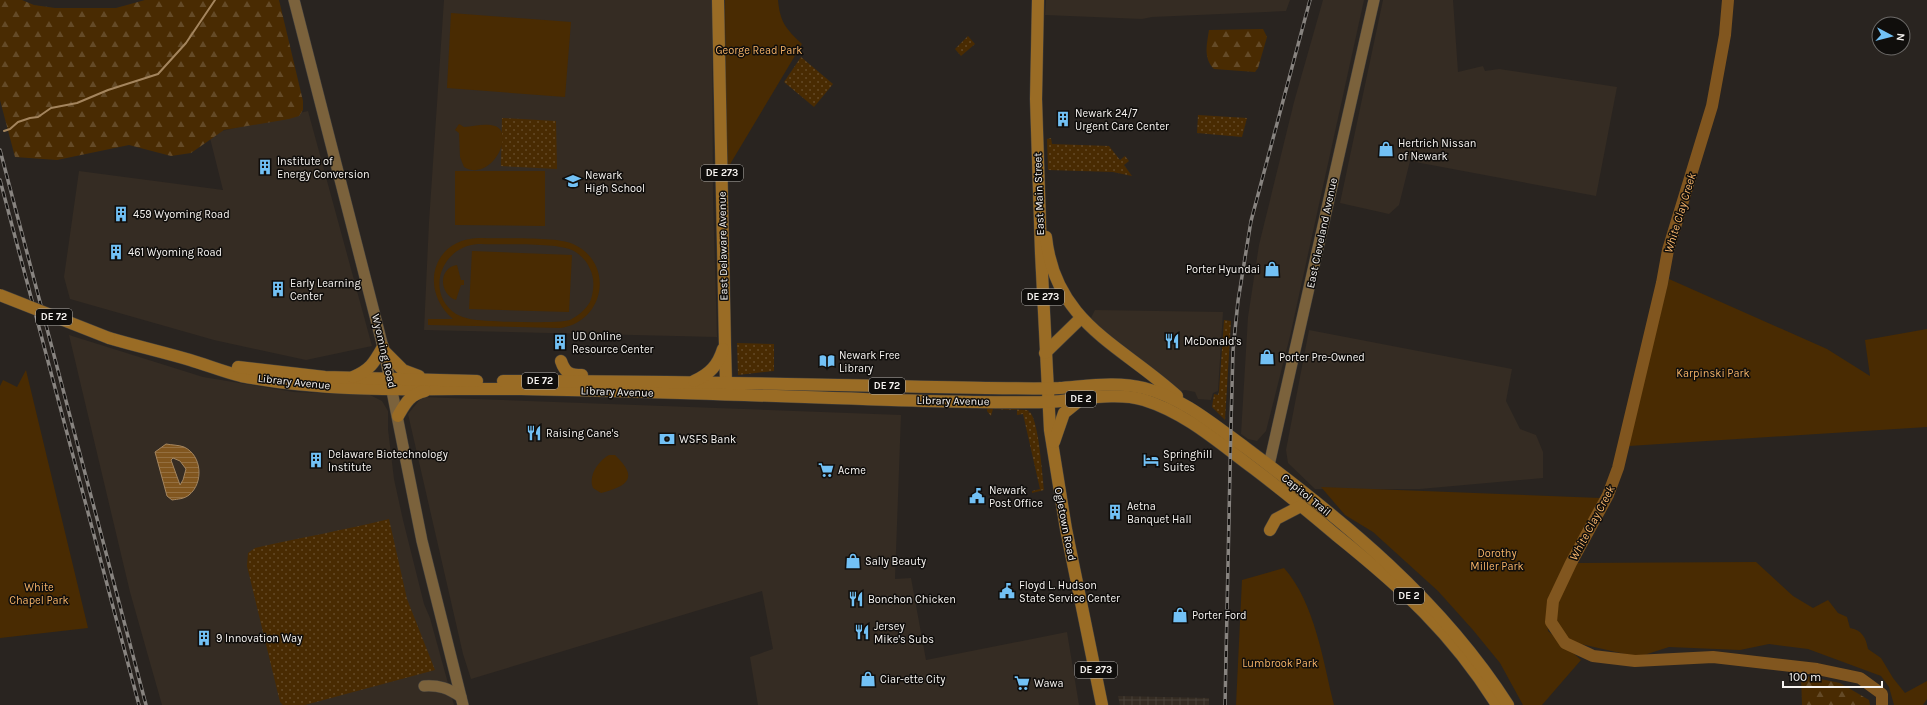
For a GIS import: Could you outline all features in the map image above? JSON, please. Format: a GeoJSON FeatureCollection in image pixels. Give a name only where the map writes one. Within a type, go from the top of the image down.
{"type":"FeatureCollection","features":[{"type":"Feature","properties":{"kind":"main road","name":"East Delaware Avenue"},"geometry":{"type":"LineString","coordinates":[[718,0],[726,383],[731,395]]}},
{"type":"Feature","properties":{"kind":"main road","name":"East Main Street"},"geometry":{"type":"LineString","coordinates":[[1038,0],[1036,99],[1047,388]]}},
{"type":"Feature","properties":{"kind":"main road"},"geometry":{"type":"LineString","coordinates":[[1040,205],[1044,218],[1049,251],[1057,279],[1068,300],[1081,318],[1102,337],[1172,391],[1190,407]]}},
{"type":"Feature","properties":{"kind":"main road","name":"Library Avenue"},"geometry":{"type":"LineString","coordinates":[[0,295],[55,318],[110,338],[237,375],[280,382],[430,385],[931,401],[1048,402]]}},
{"type":"Feature","properties":{"kind":"main road"},"geometry":{"type":"LineString","coordinates":[[1045,353],[1081,318]]}},
{"type":"Feature","properties":{"kind":"main road"},"geometry":{"type":"LineString","coordinates":[[689,382],[708,374],[712,370],[721,357],[725,345]]}},
{"type":"Feature","properties":{"kind":"main road"},"geometry":{"type":"LineString","coordinates":[[352,378],[366,372],[384,349],[403,370],[430,385]]}},
{"type":"Feature","properties":{"kind":"main road","name":"Library Avenue"},"geometry":{"type":"LineString","coordinates":[[189,360],[292,374],[352,378],[391,384]]}},
{"type":"Feature","properties":{"kind":"main road"},"geometry":{"type":"LineString","coordinates":[[535,381],[556,372],[562,361],[564,370],[570,374],[619,376],[638,382]]}},
{"type":"Feature","properties":{"kind":"main road","name":"Library Avenue"},"geometry":{"type":"LineString","coordinates":[[430,385],[535,381],[1047,388]]}},
{"type":"Feature","properties":{"kind":"main road"},"geometry":{"type":"LineString","coordinates":[[398,416],[412,396],[430,385]]}},
{"type":"Feature","properties":{"kind":"main road","name":"Capitol Trail"},"geometry":{"type":"LineString","coordinates":[[1047,388],[1132,385],[1156,392],[1190,407],[1269,466],[1374,551],[1414,587],[1461,639],[1508,705]]}},
{"type":"Feature","properties":{"kind":"main road","name":"Ogletown Road"},"geometry":{"type":"LineString","coordinates":[[1047,388],[1052,449],[1066,529],[1102,705]]}},
{"type":"Feature","properties":{"kind":"main road","name":"Capitol Trail"},"geometry":{"type":"LineString","coordinates":[[1048,402],[1113,397],[1134,398],[1167,409],[1186,419],[1267,479],[1388,577],[1426,613],[1463,656],[1497,705]]}},
{"type":"Feature","properties":{"kind":"main road"},"geometry":{"type":"LineString","coordinates":[[1052,449],[1059,424],[1064,414],[1082,399]]}},
{"type":"Feature","properties":{"kind":"main road"},"geometry":{"type":"LineString","coordinates":[[1267,479],[1269,466]]}},
{"type":"Feature","properties":{"kind":"main road"},"geometry":{"type":"LineString","coordinates":[[1270,530],[1276,519],[1301,506]]}},
{"type":"Feature","properties":{"kind":"street","name":"Wyoming Road"},"geometry":{"type":"LineString","coordinates":[[294,0],[384,349],[422,541],[462,701]]}},
{"type":"Feature","properties":{"kind":"street","name":"East Cleveland Avenue"},"geometry":{"type":"LineString","coordinates":[[1269,466],[1374,0]]}},
{"type":"Feature","properties":{"kind":"street"},"geometry":{"type":"LineString","coordinates":[[424,686],[439,685],[451,690],[462,701]]}},
{"type":"Feature","properties":{"kind":"shaded area","name":"Newark High School"},"geometry":{"type":"Polygon","coordinates":[[[444,0],[712,0],[713,197],[717,337],[424,330],[429,222],[444,0]]]}},
{"type":"Feature","properties":{"kind":"shaded area"},"geometry":{"type":"Polygon","coordinates":[[[1046,0],[1290,0],[1286,11],[1152,17],[1142,19],[1045,15],[1046,0]]]}},
{"type":"Feature","properties":{"kind":"shaded area"},"geometry":{"type":"Polygon","coordinates":[[[1323,0],[1364,0],[1290,336],[1266,431],[1257,441],[1248,439],[1241,434],[1248,317],[1259,245],[1294,102],[1323,0]]]}},
{"type":"Feature","properties":{"kind":"shaded area"},"geometry":{"type":"Polygon","coordinates":[[[1383,0],[1453,0],[1458,72],[1483,66],[1485,71],[1499,69],[1617,87],[1596,196],[1410,161],[1399,205],[1389,214],[1340,203],[1383,0]]]}},
{"type":"Feature","properties":{"kind":"shaded area"},"geometry":{"type":"Polygon","coordinates":[[[308,111],[372,346],[306,360],[214,340],[70,299],[64,277],[79,171],[223,190],[209,134],[308,111]]]}},
{"type":"Feature","properties":{"kind":"shaded area"},"geometry":{"type":"Polygon","coordinates":[[[1095,310],[1223,312],[1218,391],[1213,393],[1211,400],[1198,399],[1195,392],[1185,390],[1180,391],[1103,332],[1091,318],[1095,310]]]}},
{"type":"Feature","properties":{"kind":"shaded area"},"geometry":{"type":"Polygon","coordinates":[[[1309,330],[1512,369],[1506,401],[1520,429],[1536,435],[1543,452],[1543,478],[1420,489],[1315,489],[1288,463],[1286,450],[1309,330]]]}},
{"type":"Feature","properties":{"kind":"shaded area"},"geometry":{"type":"Polygon","coordinates":[[[69,335],[203,377],[294,392],[370,395],[382,401],[388,411],[388,429],[394,479],[403,520],[424,604],[430,618],[454,705],[162,705],[130,592],[69,335]]]}},
{"type":"Feature","properties":{"kind":"shaded area"},"geometry":{"type":"Polygon","coordinates":[[[422,397],[901,415],[895,579],[911,578],[926,660],[1067,632],[1079,705],[758,705],[750,657],[773,649],[762,591],[471,679],[463,654],[408,414],[422,397]]]}},
{"type":"Feature","properties":{"kind":"shaded area"},"geometry":{"type":"Polygon","coordinates":[[[166,444],[184,447],[194,456],[199,470],[199,477],[194,490],[189,495],[172,500],[167,496],[155,452],[166,444]],[[173,458],[171,460],[180,485],[186,469],[180,461],[173,458]]]}},
{"type":"Feature","properties":{"kind":"shaded area"},"geometry":{"type":"Polygon","coordinates":[[[1118,696],[1209,698],[1209,705],[1120,705],[1118,696]]]}},
{"type":"Feature","properties":{"kind":"green space"},"geometry":{"type":"Polygon","coordinates":[[[0,0],[22,0],[34,5],[55,8],[116,8],[145,0],[279,0],[303,101],[303,110],[299,116],[289,119],[224,130],[191,153],[171,156],[129,145],[57,160],[15,157],[0,100],[0,0]]]}},
{"type":"Feature","properties":{"kind":"green space","name":"George Read Park"},"geometry":{"type":"Polygon","coordinates":[[[725,0],[778,0],[782,20],[792,34],[802,44],[726,171],[725,0]]]}},
{"type":"Feature","properties":{"kind":"green space"},"geometry":{"type":"Polygon","coordinates":[[[451,13],[571,22],[565,97],[447,88],[451,13]]]}},
{"type":"Feature","properties":{"kind":"green space"},"geometry":{"type":"Polygon","coordinates":[[[1263,29],[1267,37],[1258,68],[1255,72],[1214,69],[1207,56],[1207,40],[1209,30],[1263,29]]]}},
{"type":"Feature","properties":{"kind":"green space"},"geometry":{"type":"Polygon","coordinates":[[[968,36],[975,44],[961,56],[955,49],[968,36]]]}},
{"type":"Feature","properties":{"kind":"green space"},"geometry":{"type":"Polygon","coordinates":[[[801,57],[833,84],[814,107],[784,82],[801,57]]]}},
{"type":"Feature","properties":{"kind":"green space"},"geometry":{"type":"Polygon","coordinates":[[[1198,115],[1247,118],[1242,137],[1197,133],[1198,115]]]}},
{"type":"Feature","properties":{"kind":"green space"},"geometry":{"type":"Polygon","coordinates":[[[502,118],[556,121],[557,169],[501,166],[502,118]]]}},
{"type":"Feature","properties":{"kind":"green space"},"geometry":{"type":"Polygon","coordinates":[[[459,124],[464,127],[491,125],[501,130],[503,138],[502,146],[498,155],[491,163],[483,168],[474,170],[464,167],[460,157],[459,133],[455,130],[459,124]]]}},
{"type":"Feature","properties":{"kind":"green space"},"geometry":{"type":"Polygon","coordinates":[[[1051,138],[1052,144],[1109,146],[1120,160],[1125,156],[1129,161],[1124,165],[1132,176],[1113,172],[1048,170],[1047,139],[1051,138]]]}},
{"type":"Feature","properties":{"kind":"green space"},"geometry":{"type":"Polygon","coordinates":[[[455,171],[545,171],[545,226],[455,225],[455,171]]]}},
{"type":"Feature","properties":{"kind":"green space"},"geometry":{"type":"Polygon","coordinates":[[[479,238],[528,238],[565,241],[573,244],[586,253],[595,264],[599,277],[599,290],[595,303],[587,315],[576,323],[561,328],[428,325],[428,319],[453,319],[442,307],[436,294],[434,281],[436,268],[441,256],[450,247],[463,241],[479,238]],[[478,244],[465,247],[455,253],[447,261],[442,272],[439,283],[441,294],[446,305],[456,314],[470,319],[490,321],[563,321],[570,320],[576,316],[584,310],[590,302],[593,285],[592,273],[585,261],[572,250],[564,247],[526,244],[478,244]]]}},
{"type":"Feature","properties":{"kind":"green space"},"geometry":{"type":"Polygon","coordinates":[[[472,251],[572,255],[569,312],[469,309],[472,251]]]}},
{"type":"Feature","properties":{"kind":"green space"},"geometry":{"type":"Polygon","coordinates":[[[457,265],[461,280],[464,280],[464,285],[461,285],[456,300],[450,297],[446,292],[443,281],[446,271],[457,265]]]}},
{"type":"Feature","properties":{"kind":"green space","name":"Karpinski Park"},"geometry":{"type":"Polygon","coordinates":[[[1669,279],[1827,349],[1870,376],[1865,340],[1927,329],[1927,427],[1629,446],[1649,348],[1659,319],[1669,279]]]}},
{"type":"Feature","properties":{"kind":"green space"},"geometry":{"type":"Polygon","coordinates":[[[1224,320],[1231,321],[1225,420],[1212,407],[1214,394],[1218,395],[1219,391],[1224,320]]]}},
{"type":"Feature","properties":{"kind":"green space"},"geometry":{"type":"Polygon","coordinates":[[[737,343],[774,344],[774,371],[738,375],[737,343]]]}},
{"type":"Feature","properties":{"kind":"green space","name":"White Chapel Park"},"geometry":{"type":"Polygon","coordinates":[[[26,370],[88,628],[0,638],[0,386],[3,380],[17,387],[26,370]]]}},
{"type":"Feature","properties":{"kind":"green space"},"geometry":{"type":"Polygon","coordinates":[[[987,408],[1027,410],[1029,411],[1028,413],[1030,412],[1036,426],[1038,437],[1044,490],[1032,493],[1032,491],[1040,489],[1023,414],[1017,415],[1017,410],[993,409],[991,416],[987,411],[987,408]]]}},
{"type":"Feature","properties":{"kind":"green space"},"geometry":{"type":"Polygon","coordinates":[[[609,455],[615,455],[622,463],[627,470],[627,480],[624,484],[618,487],[601,493],[593,488],[593,474],[601,461],[609,455]]]}},
{"type":"Feature","properties":{"kind":"green space","name":"Dorothy Miller Park"},"geometry":{"type":"Polygon","coordinates":[[[1321,487],[1600,498],[1547,608],[1548,631],[1581,660],[1542,705],[1523,705],[1500,663],[1438,591],[1373,532],[1345,515],[1321,487]]]}},
{"type":"Feature","properties":{"kind":"green space"},"geometry":{"type":"Polygon","coordinates":[[[389,519],[407,599],[435,670],[305,705],[283,705],[280,702],[247,566],[248,553],[255,548],[389,519]]]}},
{"type":"Feature","properties":{"kind":"green space"},"geometry":{"type":"Polygon","coordinates":[[[1756,562],[1793,596],[1813,608],[1828,600],[1838,613],[1847,617],[1850,628],[1863,635],[1868,649],[1881,658],[1893,678],[1905,693],[1927,681],[1927,699],[1923,705],[1894,705],[1889,687],[1881,676],[1808,649],[1769,644],[1740,650],[1669,647],[1638,657],[1572,642],[1557,629],[1553,609],[1577,563],[1756,562]]]}},
{"type":"Feature","properties":{"kind":"green space","name":"Lumbrook Park"},"geometry":{"type":"Polygon","coordinates":[[[1284,568],[1295,582],[1311,615],[1322,652],[1334,705],[1236,705],[1242,580],[1284,568]]]}},
{"type":"Feature","properties":{"kind":"green space"},"geometry":{"type":"Polygon","coordinates":[[[1801,675],[1840,683],[1869,700],[1870,705],[1802,705],[1801,675]]]}},
{"type":"Feature","properties":{"kind":"waterway"},"geometry":{"type":"LineString","coordinates":[[4,131],[10,129],[18,122],[38,117],[51,108],[77,103],[108,90],[158,74],[186,43],[215,0]]}},
{"type":"Feature","properties":{"kind":"waterway","name":"White Clay Creek"},"geometry":{"type":"LineString","coordinates":[[1728,0],[1725,35],[1712,106],[1668,250],[1662,283],[1618,468],[1608,495],[1571,563],[1553,601],[1551,622],[1565,643],[1593,656],[1635,661],[1713,657],[1817,669],[1860,678],[1882,694],[1882,705]]}},
{"type":"Feature","properties":{"kind":"railway"},"geometry":{"type":"LineString","coordinates":[[1225,705],[1233,350],[1238,301],[1251,221],[1310,0]]}},
{"type":"Feature","properties":{"kind":"railway"},"geometry":{"type":"LineString","coordinates":[[0,150],[146,705]]}},
{"type":"Feature","properties":{"kind":"railway"},"geometry":{"type":"LineString","coordinates":[[0,180],[139,705]]}},
{"type":"Feature","properties":{"kind":"place","name":"Newark 24/7 Urgent Care Center"},"geometry":{"type":"Point","coordinates":[1063,119]}},
{"type":"Feature","properties":{"kind":"place","name":"Hertrich Nissan of Newark"},"geometry":{"type":"Point","coordinates":[1386,149]}},
{"type":"Feature","properties":{"kind":"place","name":"Institute of Energy Conversion"},"geometry":{"type":"Point","coordinates":[265,167]}},
{"type":"Feature","properties":{"kind":"place","name":"Newark High School"},"geometry":{"type":"Point","coordinates":[573,181]}},
{"type":"Feature","properties":{"kind":"place","name":"459 Wyoming Road"},"geometry":{"type":"Point","coordinates":[121,214]}},
{"type":"Feature","properties":{"kind":"place","name":"461 Wyoming Road"},"geometry":{"type":"Point","coordinates":[116,252]}},
{"type":"Feature","properties":{"kind":"place","name":"Porter Hyundai"},"geometry":{"type":"Point","coordinates":[1272,269]}},
{"type":"Feature","properties":{"kind":"place","name":"Early Learning Center"},"geometry":{"type":"Point","coordinates":[278,289]}},
{"type":"Feature","properties":{"kind":"place","name":"McDonald's"},"geometry":{"type":"Point","coordinates":[1172,341]}},
{"type":"Feature","properties":{"kind":"place","name":"UD Online Resource Center"},"geometry":{"type":"Point","coordinates":[560,342]}},
{"type":"Feature","properties":{"kind":"place","name":"Porter Pre-Owned"},"geometry":{"type":"Point","coordinates":[1267,357]}},
{"type":"Feature","properties":{"kind":"place","name":"Newark Free Library"},"geometry":{"type":"Point","coordinates":[827,361]}},
{"type":"Feature","properties":{"kind":"place","name":"Raising Cane's"},"geometry":{"type":"Point","coordinates":[534,433]}},
{"type":"Feature","properties":{"kind":"place","name":"WSFS Bank"},"geometry":{"type":"Point","coordinates":[667,439]}},
{"type":"Feature","properties":{"kind":"place","name":"Delaware Biotechnology Institute"},"geometry":{"type":"Point","coordinates":[316,460]}},
{"type":"Feature","properties":{"kind":"place","name":"Springhill Suites"},"geometry":{"type":"Point","coordinates":[1151,460]}},
{"type":"Feature","properties":{"kind":"place","name":"Acme"},"geometry":{"type":"Point","coordinates":[826,470]}},
{"type":"Feature","properties":{"kind":"place","name":"Newark Post Office"},"geometry":{"type":"Point","coordinates":[977,496]}},
{"type":"Feature","properties":{"kind":"place","name":"Aetna Banquet Hall"},"geometry":{"type":"Point","coordinates":[1115,512]}},
{"type":"Feature","properties":{"kind":"place","name":"Sally Beauty"},"geometry":{"type":"Point","coordinates":[853,561]}},
{"type":"Feature","properties":{"kind":"place","name":"Floyd L. Hudson State Service Center"},"geometry":{"type":"Point","coordinates":[1007,591]}},
{"type":"Feature","properties":{"kind":"place","name":"Bonchon Chicken"},"geometry":{"type":"Point","coordinates":[856,599]}},
{"type":"Feature","properties":{"kind":"place","name":"Porter Ford"},"geometry":{"type":"Point","coordinates":[1180,615]}},
{"type":"Feature","properties":{"kind":"place","name":"Jersey Mike's Subs"},"geometry":{"type":"Point","coordinates":[862,632]}},
{"type":"Feature","properties":{"kind":"place","name":"9 Innovation Way"},"geometry":{"type":"Point","coordinates":[204,638]}},
{"type":"Feature","properties":{"kind":"place","name":"Ciar-ette City"},"geometry":{"type":"Point","coordinates":[868,679]}},
{"type":"Feature","properties":{"kind":"place","name":"Wawa"},"geometry":{"type":"Point","coordinates":[1022,683]}}]}
